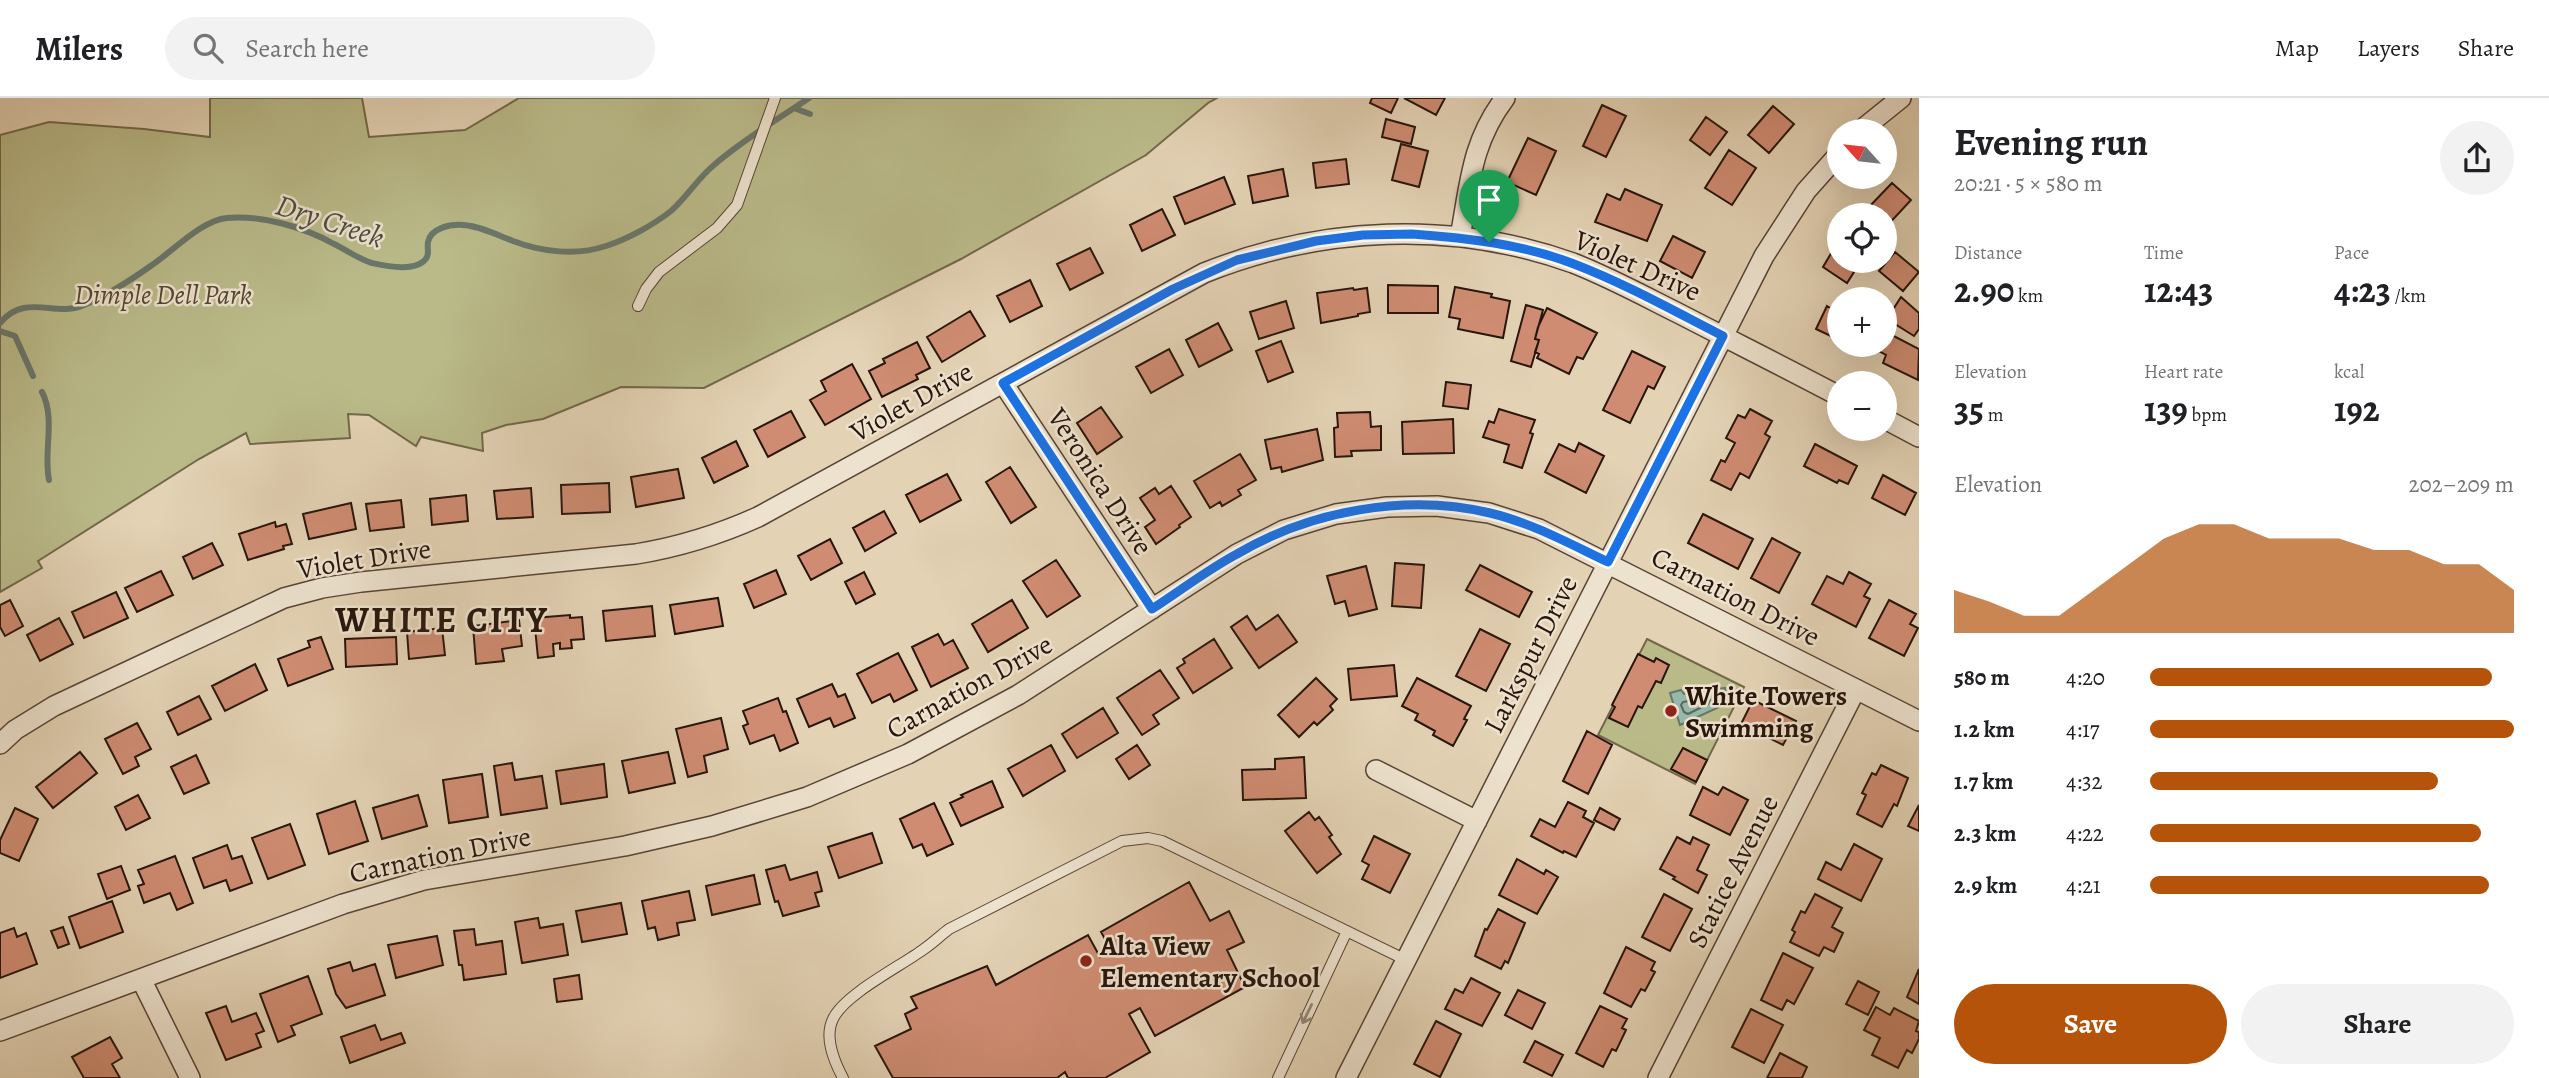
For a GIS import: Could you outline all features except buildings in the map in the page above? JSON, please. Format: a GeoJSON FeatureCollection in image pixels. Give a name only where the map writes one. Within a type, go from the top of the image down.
{"type":"FeatureCollection","features":[{"type":"Feature","properties":{"kind":"street"},"geometry":{"type":"LineString","coordinates":[[1460,237],[1480,138],[1504,98]]}},
{"type":"Feature","properties":{"kind":"street"},"geometry":{"type":"LineString","coordinates":[[1875,119],[1901,98]]}},
{"type":"Feature","properties":{"kind":"street","name":"Larkspur Drive"},"geometry":{"type":"LineString","coordinates":[[1346,1078],[1723,336],[1778,234],[1806,191],[1827,167]]}},
{"type":"Feature","properties":{"kind":"street","name":"Violet Drive"},"geometry":{"type":"LineString","coordinates":[[0,744],[15,730],[54,706],[284,598],[360,582],[636,554],[677,547],[718,534],[758,517],[1173,289],[1237,260],[1294,245],[1363,235],[1412,234],[1460,237],[1525,249],[1574,264],[1629,288],[1827,390]]}},
{"type":"Feature","properties":{"kind":"street","name":"Veronica Drive"},"geometry":{"type":"LineString","coordinates":[[1003,383],[1152,609]]}},
{"type":"Feature","properties":{"kind":"street"},"geometry":{"type":"LineString","coordinates":[[1897,425],[1919,437]]}},
{"type":"Feature","properties":{"kind":"street","name":"Carnation Drive"},"geometry":{"type":"LineString","coordinates":[[0,1031],[343,904],[424,880],[625,846],[712,826],[807,797],[908,754],[1018,695],[1237,554],[1284,530],[1336,514],[1387,507],[1437,506],[1489,513],[1539,529],[1919,721]]}},
{"type":"Feature","properties":{"kind":"street","name":"Statice Avenue"},"geometry":{"type":"LineString","coordinates":[[1658,1078],[1856,689]]}},
{"type":"Feature","properties":{"kind":"street"},"geometry":{"type":"LineString","coordinates":[[1376,770],[1477,821]]}},
{"type":"Feature","properties":{"kind":"street"},"geometry":{"type":"LineString","coordinates":[[141,979],[190,1078]]}},
{"type":"Feature","properties":{"kind":"lane"},"geometry":{"type":"LineString","coordinates":[[638,306],[659,272],[717,228],[737,205],[775,98]]}},
{"type":"Feature","properties":{"kind":"lane"},"geometry":{"type":"LineString","coordinates":[[843,1078],[833,1060],[830,1036],[834,1017],[850,999],[949,929],[1122,841],[1148,838],[1162,841],[1406,960]]}},
{"type":"Feature","properties":{"kind":"lane"},"geometry":{"type":"LineString","coordinates":[[1278,1078],[1347,931]]}},
{"type":"Feature","properties":{"kind":"green space","name":"Dimple Dell Park"},"geometry":{"type":"Polygon","coordinates":[[[210,98],[362,98],[369,137],[465,130],[519,98],[1217,98],[1146,155],[961,259],[704,388],[621,387],[543,419],[506,425],[482,433],[483,451],[421,437],[416,446],[369,415],[348,414],[350,438],[250,444],[246,433],[199,459],[38,561],[42,568],[0,592],[0,135],[49,122],[210,137],[210,98]]]}},
{"type":"Feature","properties":{"kind":"green space","name":"White Towers Swimming"},"geometry":{"type":"Polygon","coordinates":[[[1647,639],[1744,687],[1695,784],[1598,735],[1647,639]]]}},
{"type":"Feature","properties":{"kind":"water"},"geometry":{"type":"Polygon","coordinates":[[[1725,688],[1728,703],[1680,725],[1670,693],[1681,690],[1684,694],[1725,688]]]}},
{"type":"Feature","properties":{"kind":"waterway","name":"Dry Creek"},"geometry":{"type":"LineString","coordinates":[[0,323],[20,309],[73,308],[93,301],[136,276],[198,230],[227,218],[268,220],[296,228],[367,261],[393,267],[409,267],[423,262],[428,255],[428,242],[433,233],[452,225],[476,227],[524,245],[547,250],[571,252],[606,246],[631,236],[664,216],[725,156],[809,98]]}},
{"type":"Feature","properties":{"kind":"waterway"},"geometry":{"type":"LineString","coordinates":[[794,108],[810,114]]}},
{"type":"Feature","properties":{"kind":"waterway"},"geometry":{"type":"LineString","coordinates":[[0,331],[15,336],[33,376]]}},
{"type":"Feature","properties":{"kind":"waterway"},"geometry":{"type":"LineString","coordinates":[[42,392],[49,424],[49,480]]}},
{"type":"Feature","properties":{"kind":"place","name":"White Towers Swimming"},"geometry":{"type":"Point","coordinates":[1671,711]}},
{"type":"Feature","properties":{"kind":"place","name":"Alta View Elementary School"},"geometry":{"type":"Point","coordinates":[1086,961]}},
{"type":"Feature","properties":{"kind":"district","name":"WHITE CITY"},"geometry":{"type":"Point","coordinates":[442,620]}},
{"type":"Feature","properties":{"kind":"route"},"geometry":{"type":"LineString","coordinates":[[1412,234],[1489,242],[1525,249],[1574,264],[1629,288],[1723,336],[1608,562],[1539,529],[1489,513],[1437,506],[1387,507],[1336,514],[1284,530],[1237,554],[1152,609],[1003,383],[1204,273],[1273,249],[1363,235],[1412,234]]}}]}
